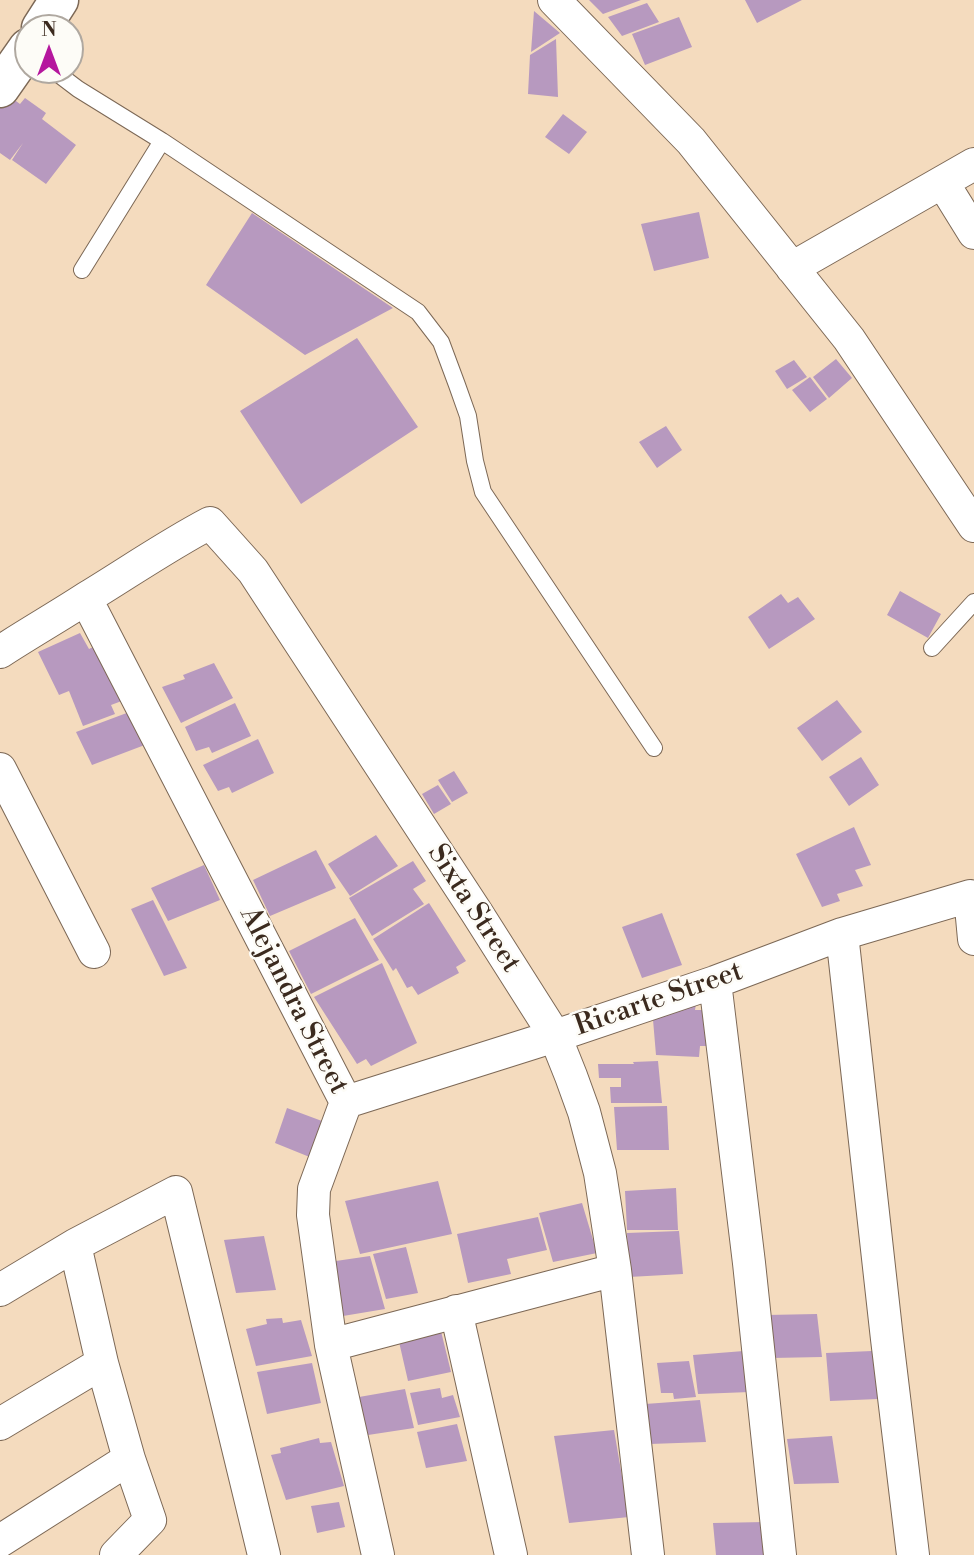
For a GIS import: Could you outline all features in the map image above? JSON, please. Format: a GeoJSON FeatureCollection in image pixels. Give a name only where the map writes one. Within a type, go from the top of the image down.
{"type":"FeatureCollection","features":[{"type":"Feature","properties":{"kind":"street"},"geometry":{"type":"LineString","coordinates":[[554,0],[691,141],[849,340],[974,526]]}},
{"type":"Feature","properties":{"kind":"street"},"geometry":{"type":"LineString","coordinates":[[0,88],[14,73]]}},
{"type":"Feature","properties":{"kind":"street"},"geometry":{"type":"LineString","coordinates":[[792,268],[974,164]]}},
{"type":"Feature","properties":{"kind":"street"},"geometry":{"type":"LineString","coordinates":[[943,183],[974,233]]}},
{"type":"Feature","properties":{"kind":"street","name":"Sixta Street"},"geometry":{"type":"LineString","coordinates":[[0,652],[174,542],[210,523],[253,571],[555,1036],[584,1112],[597,1160],[615,1270],[648,1555]]}},
{"type":"Feature","properties":{"kind":"street","name":"Alejandra Street"},"geometry":{"type":"LineString","coordinates":[[86,599],[346,1102],[314,1189],[313,1214],[331,1345],[378,1555]]}},
{"type":"Feature","properties":{"kind":"street"},"geometry":{"type":"LineString","coordinates":[[0,769],[94,952]]}},
{"type":"Feature","properties":{"kind":"street","name":"Ricarte Street"},"geometry":{"type":"LineString","coordinates":[[346,1102],[715,982],[842,934],[970,896],[974,939]]}},
{"type":"Feature","properties":{"kind":"street"},"geometry":{"type":"LineString","coordinates":[[842,934],[913,1555]]}},
{"type":"Feature","properties":{"kind":"street"},"geometry":{"type":"LineString","coordinates":[[715,982],[749,1263],[780,1555]]}},
{"type":"Feature","properties":{"kind":"street"},"geometry":{"type":"LineString","coordinates":[[0,1290],[75,1245],[176,1192],[264,1555]]}},
{"type":"Feature","properties":{"kind":"street"},"geometry":{"type":"LineString","coordinates":[[75,1245],[102,1363],[129,1459],[150,1520],[116,1555]]}},
{"type":"Feature","properties":{"kind":"street"},"geometry":{"type":"LineString","coordinates":[[331,1345],[615,1270]]}},
{"type":"Feature","properties":{"kind":"street"},"geometry":{"type":"LineString","coordinates":[[456,1311],[511,1555]]}},
{"type":"Feature","properties":{"kind":"street"},"geometry":{"type":"LineString","coordinates":[[0,1424],[102,1363]]}},
{"type":"Feature","properties":{"kind":"street"},"geometry":{"type":"LineString","coordinates":[[0,1541],[129,1459]]}},
{"type":"Feature","properties":{"kind":"lane"},"geometry":{"type":"LineString","coordinates":[[72,84],[418,312],[441,342],[457,384],[468,416],[483,492],[654,748]]}},
{"type":"Feature","properties":{"kind":"lane"},"geometry":{"type":"LineString","coordinates":[[82,270],[162,141]]}},
{"type":"Feature","properties":{"kind":"lane"},"geometry":{"type":"LineString","coordinates":[[932,648],[974,602]]}},
{"type":"Feature","properties":{"kind":"building"},"geometry":{"type":"Polygon","coordinates":[[[589,0],[641,0],[603,14],[589,0]]]}},
{"type":"Feature","properties":{"kind":"building"},"geometry":{"type":"Polygon","coordinates":[[[745,0],[802,0],[757,23],[745,0]]]}},
{"type":"Feature","properties":{"kind":"building"},"geometry":{"type":"Polygon","coordinates":[[[647,3],[659,22],[622,36],[608,17],[647,3]]]}},
{"type":"Feature","properties":{"kind":"building"},"geometry":{"type":"Polygon","coordinates":[[[534,11],[560,33],[531,52],[534,11]]]}},
{"type":"Feature","properties":{"kind":"building"},"geometry":{"type":"Polygon","coordinates":[[[679,17],[692,47],[645,65],[632,34],[679,17]]]}},
{"type":"Feature","properties":{"kind":"building"},"geometry":{"type":"Polygon","coordinates":[[[556,39],[558,97],[528,94],[530,55],[556,39]]]}},
{"type":"Feature","properties":{"kind":"building"},"geometry":{"type":"Polygon","coordinates":[[[5,93],[20,104],[25,98],[46,113],[42,119],[76,145],[46,184],[12,160],[23,143],[10,160],[0,153],[0,101],[5,93]]]}},
{"type":"Feature","properties":{"kind":"building"},"geometry":{"type":"Polygon","coordinates":[[[563,114],[587,132],[569,154],[545,137],[563,114]]]}},
{"type":"Feature","properties":{"kind":"building"},"geometry":{"type":"Polygon","coordinates":[[[699,212],[709,258],[654,271],[641,224],[699,212]]]}},
{"type":"Feature","properties":{"kind":"building"},"geometry":{"type":"Polygon","coordinates":[[[252,213],[393,308],[305,355],[206,285],[252,213]]]}},
{"type":"Feature","properties":{"kind":"building"},"geometry":{"type":"Polygon","coordinates":[[[357,338],[418,427],[301,504],[240,411],[357,338]]]}},
{"type":"Feature","properties":{"kind":"building"},"geometry":{"type":"Polygon","coordinates":[[[836,359],[852,378],[829,398],[813,377],[836,359]]]}},
{"type":"Feature","properties":{"kind":"building"},"geometry":{"type":"Polygon","coordinates":[[[794,360],[807,377],[787,389],[775,371],[794,360]]]}},
{"type":"Feature","properties":{"kind":"building"},"geometry":{"type":"Polygon","coordinates":[[[810,377],[827,399],[810,412],[792,390],[810,377]]]}},
{"type":"Feature","properties":{"kind":"building"},"geometry":{"type":"Polygon","coordinates":[[[666,426],[682,450],[657,468],[639,442],[666,426]]]}},
{"type":"Feature","properties":{"kind":"building"},"geometry":{"type":"Polygon","coordinates":[[[900,591],[941,614],[928,638],[887,615],[900,591]]]}},
{"type":"Feature","properties":{"kind":"building"},"geometry":{"type":"Polygon","coordinates":[[[781,594],[788,603],[798,597],[815,619],[769,649],[748,617],[781,594]]]}},
{"type":"Feature","properties":{"kind":"building"},"geometry":{"type":"Polygon","coordinates":[[[80,633],[89,649],[99,644],[127,699],[111,705],[115,714],[83,726],[69,691],[59,695],[38,652],[80,633]]]}},
{"type":"Feature","properties":{"kind":"building"},"geometry":{"type":"Polygon","coordinates":[[[214,663],[233,698],[181,723],[162,687],[185,679],[183,675],[214,663]]]}},
{"type":"Feature","properties":{"kind":"building"},"geometry":{"type":"Polygon","coordinates":[[[837,700],[862,732],[822,761],[797,728],[837,700]]]}},
{"type":"Feature","properties":{"kind":"building"},"geometry":{"type":"Polygon","coordinates":[[[235,703],[251,736],[212,753],[209,747],[196,751],[185,727],[235,703]]]}},
{"type":"Feature","properties":{"kind":"building"},"geometry":{"type":"Polygon","coordinates":[[[132,711],[150,743],[92,765],[76,732],[132,711]]]}},
{"type":"Feature","properties":{"kind":"building"},"geometry":{"type":"Polygon","coordinates":[[[258,739],[274,773],[232,793],[229,787],[218,791],[203,765],[258,739]]]}},
{"type":"Feature","properties":{"kind":"building"},"geometry":{"type":"Polygon","coordinates":[[[861,757],[879,785],[849,806],[829,777],[861,757]]]}},
{"type":"Feature","properties":{"kind":"building"},"geometry":{"type":"Polygon","coordinates":[[[454,771],[468,793],[452,802],[438,780],[454,771]]]}},
{"type":"Feature","properties":{"kind":"building"},"geometry":{"type":"Polygon","coordinates":[[[438,785],[451,804],[434,814],[422,794],[438,785]]]}},
{"type":"Feature","properties":{"kind":"building"},"geometry":{"type":"Polygon","coordinates":[[[854,827],[871,865],[855,870],[863,886],[837,894],[840,901],[822,907],[796,854],[854,827]]]}},
{"type":"Feature","properties":{"kind":"building"},"geometry":{"type":"Polygon","coordinates":[[[376,835],[398,866],[350,896],[328,864],[376,835]]]}},
{"type":"Feature","properties":{"kind":"building"},"geometry":{"type":"Polygon","coordinates":[[[316,850],[336,888],[270,916],[253,880],[316,850]]]}},
{"type":"Feature","properties":{"kind":"building"},"geometry":{"type":"Polygon","coordinates":[[[413,861],[426,881],[413,889],[424,904],[372,936],[349,898],[413,861]]]}},
{"type":"Feature","properties":{"kind":"building"},"geometry":{"type":"Polygon","coordinates":[[[204,865],[220,900],[168,921],[151,888],[204,865]]]}},
{"type":"Feature","properties":{"kind":"building"},"geometry":{"type":"Polygon","coordinates":[[[153,900],[187,968],[164,976],[131,909],[153,900]]]}},
{"type":"Feature","properties":{"kind":"building"},"geometry":{"type":"Polygon","coordinates":[[[429,903],[466,961],[456,967],[459,973],[418,995],[412,986],[407,988],[396,968],[393,971],[373,939],[429,903]]]}},
{"type":"Feature","properties":{"kind":"building"},"geometry":{"type":"Polygon","coordinates":[[[662,913],[682,965],[642,978],[622,927],[662,913]]]}},
{"type":"Feature","properties":{"kind":"building"},"geometry":{"type":"Polygon","coordinates":[[[355,918],[379,960],[311,994],[289,951],[355,918]]]}},
{"type":"Feature","properties":{"kind":"building"},"geometry":{"type":"Polygon","coordinates":[[[382,963],[417,1043],[371,1066],[366,1059],[357,1064],[314,997],[382,963]]]}},
{"type":"Feature","properties":{"kind":"building"},"geometry":{"type":"Polygon","coordinates":[[[696,1004],[695,1010],[704,1010],[706,1046],[700,1046],[699,1057],[656,1055],[652,1008],[696,1004]]]}},
{"type":"Feature","properties":{"kind":"building"},"geometry":{"type":"Polygon","coordinates":[[[658,1061],[662,1103],[611,1103],[610,1087],[621,1087],[621,1078],[599,1078],[598,1064],[658,1061]]]}},
{"type":"Feature","properties":{"kind":"building"},"geometry":{"type":"Polygon","coordinates":[[[667,1106],[669,1150],[617,1150],[614,1107],[667,1106]]]}},
{"type":"Feature","properties":{"kind":"building"},"geometry":{"type":"Polygon","coordinates":[[[287,1108],[330,1124],[317,1160],[275,1143],[287,1108]]]}},
{"type":"Feature","properties":{"kind":"building"},"geometry":{"type":"Polygon","coordinates":[[[438,1181],[452,1234],[360,1254],[345,1201],[438,1181]]]}},
{"type":"Feature","properties":{"kind":"building"},"geometry":{"type":"Polygon","coordinates":[[[676,1188],[678,1230],[627,1230],[625,1191],[676,1188]]]}},
{"type":"Feature","properties":{"kind":"building"},"geometry":{"type":"Polygon","coordinates":[[[582,1203],[597,1253],[553,1262],[539,1213],[582,1203]]]}},
{"type":"Feature","properties":{"kind":"building"},"geometry":{"type":"Polygon","coordinates":[[[538,1217],[547,1250],[507,1259],[511,1274],[468,1283],[457,1234],[538,1217]]]}},
{"type":"Feature","properties":{"kind":"building"},"geometry":{"type":"Polygon","coordinates":[[[679,1231],[683,1274],[629,1277],[627,1233],[679,1231]]]}},
{"type":"Feature","properties":{"kind":"building"},"geometry":{"type":"Polygon","coordinates":[[[264,1236],[276,1290],[236,1293],[224,1240],[264,1236]]]}},
{"type":"Feature","properties":{"kind":"building"},"geometry":{"type":"Polygon","coordinates":[[[406,1247],[418,1293],[386,1299],[373,1254],[406,1247]]]}},
{"type":"Feature","properties":{"kind":"building"},"geometry":{"type":"Polygon","coordinates":[[[370,1256],[385,1309],[343,1316],[329,1262],[370,1256]]]}},
{"type":"Feature","properties":{"kind":"building"},"geometry":{"type":"Polygon","coordinates":[[[817,1314],[822,1357],[772,1358],[767,1315],[817,1314]]]}},
{"type":"Feature","properties":{"kind":"building"},"geometry":{"type":"Polygon","coordinates":[[[282,1318],[283,1323],[301,1320],[312,1356],[256,1366],[246,1329],[267,1324],[266,1319],[282,1318]]]}},
{"type":"Feature","properties":{"kind":"building"},"geometry":{"type":"Polygon","coordinates":[[[439,1323],[451,1372],[408,1381],[397,1333],[439,1323]]]}},
{"type":"Feature","properties":{"kind":"building"},"geometry":{"type":"Polygon","coordinates":[[[744,1351],[750,1392],[698,1394],[693,1355],[744,1351]]]}},
{"type":"Feature","properties":{"kind":"building"},"geometry":{"type":"Polygon","coordinates":[[[872,1351],[878,1399],[830,1401],[826,1353],[872,1351]]]}},
{"type":"Feature","properties":{"kind":"building"},"geometry":{"type":"Polygon","coordinates":[[[689,1361],[696,1397],[674,1399],[673,1393],[661,1393],[657,1363],[689,1361]]]}},
{"type":"Feature","properties":{"kind":"building"},"geometry":{"type":"Polygon","coordinates":[[[312,1363],[321,1403],[267,1414],[257,1372],[312,1363]]]}},
{"type":"Feature","properties":{"kind":"building"},"geometry":{"type":"Polygon","coordinates":[[[440,1388],[442,1398],[453,1395],[460,1417],[418,1425],[410,1393],[440,1388]]]}},
{"type":"Feature","properties":{"kind":"building"},"geometry":{"type":"Polygon","coordinates":[[[405,1389],[414,1428],[368,1435],[359,1397],[405,1389]]]}},
{"type":"Feature","properties":{"kind":"building"},"geometry":{"type":"Polygon","coordinates":[[[700,1400],[706,1442],[650,1444],[645,1404],[700,1400]]]}},
{"type":"Feature","properties":{"kind":"building"},"geometry":{"type":"Polygon","coordinates":[[[457,1424],[467,1461],[426,1468],[417,1432],[457,1424]]]}},
{"type":"Feature","properties":{"kind":"building"},"geometry":{"type":"Polygon","coordinates":[[[614,1430],[629,1517],[569,1523],[554,1436],[614,1430]]]}},
{"type":"Feature","properties":{"kind":"building"},"geometry":{"type":"Polygon","coordinates":[[[832,1436],[839,1483],[794,1484],[787,1439],[832,1436]]]}},
{"type":"Feature","properties":{"kind":"building"},"geometry":{"type":"Polygon","coordinates":[[[319,1438],[320,1443],[331,1442],[344,1486],[286,1500],[271,1455],[281,1453],[280,1448],[319,1438]]]}},
{"type":"Feature","properties":{"kind":"building"},"geometry":{"type":"Polygon","coordinates":[[[339,1502],[345,1527],[317,1533],[311,1506],[339,1502]]]}},
{"type":"Feature","properties":{"kind":"building"},"geometry":{"type":"Polygon","coordinates":[[[765,1522],[769,1555],[716,1555],[713,1523],[765,1522]]]}}]}
